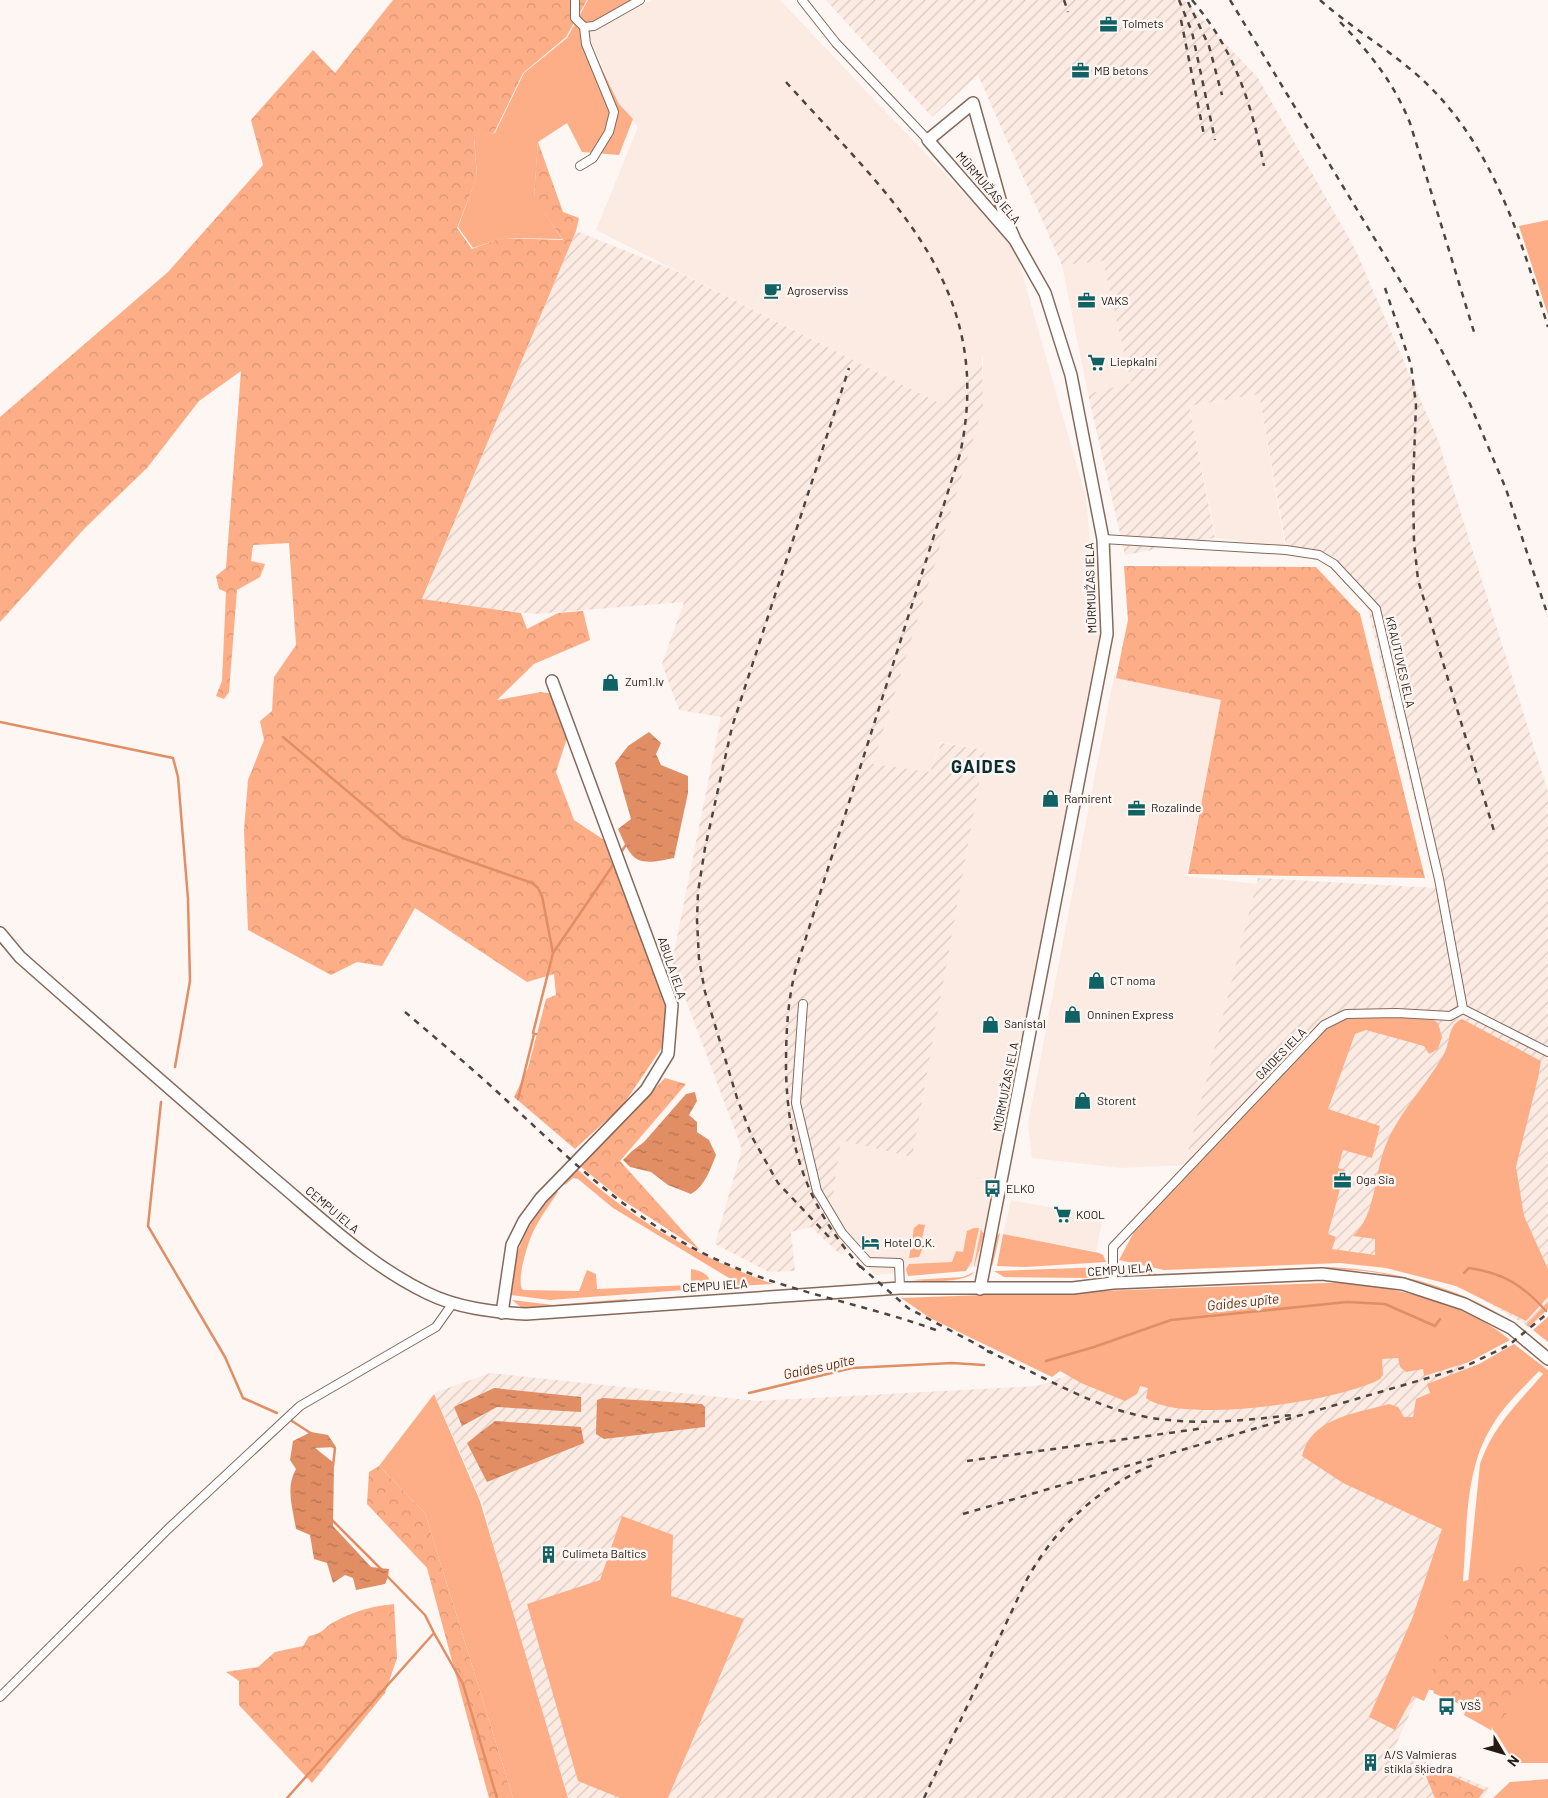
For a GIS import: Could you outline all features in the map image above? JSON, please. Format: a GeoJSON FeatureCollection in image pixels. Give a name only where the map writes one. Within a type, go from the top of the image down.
{"type":"FeatureCollection","features":[{"type":"Feature","properties":{"kind":"street"},"geometry":{"type":"LineString","coordinates":[[574,0],[575,18],[584,27],[586,44],[614,112],[609,132],[593,158],[580,166]]}},
{"type":"Feature","properties":{"kind":"street"},"geometry":{"type":"LineString","coordinates":[[584,27],[594,26],[640,0]]}},
{"type":"Feature","properties":{"kind":"street","name":"MŪRMUIŽAS IELA"},"geometry":{"type":"LineString","coordinates":[[802,0],[836,43],[928,140],[1015,240],[1045,293],[1071,375],[1104,539],[1107,634],[980,1289]]}},
{"type":"Feature","properties":{"kind":"street"},"geometry":{"type":"LineString","coordinates":[[928,140],[973,102],[1004,214],[1015,240]]}},
{"type":"Feature","properties":{"kind":"street","name":"KRAUTUVES IELA"},"geometry":{"type":"LineString","coordinates":[[1104,539],[1286,550],[1319,555],[1334,564],[1376,609],[1439,879],[1464,1008]]}},
{"type":"Feature","properties":{"kind":"street","name":"ABULA IELA"},"geometry":{"type":"LineString","coordinates":[[502,1313],[512,1245],[524,1221],[548,1191],[646,1090],[668,1054],[672,1005],[552,682]]}},
{"type":"Feature","properties":{"kind":"street","name":"CEMPU IELA"},"geometry":{"type":"LineString","coordinates":[[0,933],[20,956],[175,1095],[370,1260],[407,1283],[453,1303],[502,1313],[553,1313],[900,1288],[1073,1288],[1113,1283],[1322,1274],[1403,1284],[1464,1304],[1491,1316],[1511,1328],[1548,1359]]}},
{"type":"Feature","properties":{"kind":"street"},"geometry":{"type":"LineString","coordinates":[[803,1004],[796,1103],[817,1191],[842,1233],[868,1262],[899,1263],[900,1288]]}},
{"type":"Feature","properties":{"kind":"street"},"geometry":{"type":"LineString","coordinates":[[1464,1008],[1548,1052]]}},
{"type":"Feature","properties":{"kind":"street","name":"GAIDES IELA"},"geometry":{"type":"LineString","coordinates":[[1113,1283],[1113,1247],[1324,1025],[1346,1014],[1397,1013],[1450,1016],[1464,1008]]}},
{"type":"Feature","properties":{"kind":"street"},"geometry":{"type":"LineString","coordinates":[[0,1697],[168,1529],[300,1406],[436,1327],[453,1303]]}},
{"type":"Feature","properties":{"kind":"shaded area"},"geometry":{"type":"Polygon","coordinates":[[[652,0],[780,0],[1015,248],[1086,498],[1099,638],[977,1267],[875,1275],[829,1222],[841,1139],[912,1156],[985,750],[940,742],[930,773],[873,764],[982,407],[983,356],[937,402],[596,230],[638,127],[619,103],[587,33],[652,0]]]}},
{"type":"Feature","properties":{"kind":"shaded area"},"geometry":{"type":"Polygon","coordinates":[[[826,0],[1184,0],[1258,78],[1355,249],[1438,440],[1548,792],[1548,1302],[1526,1325],[1454,1283],[1399,1267],[1340,1260],[1285,1217],[1185,1164],[1258,878],[1436,888],[1367,606],[1333,556],[1286,546],[1259,394],[1189,406],[1215,538],[1125,555],[1088,394],[1131,383],[1103,261],[1062,265],[978,75],[932,117],[826,0]]]}},
{"type":"Feature","properties":{"kind":"shaded area"},"geometry":{"type":"Polygon","coordinates":[[[576,231],[676,271],[937,402],[982,357],[983,407],[873,764],[930,772],[941,743],[985,750],[912,1157],[841,1140],[829,1222],[850,1248],[841,1255],[811,1227],[791,1232],[795,1271],[769,1272],[715,1244],[742,1149],[672,963],[721,717],[679,710],[662,664],[684,602],[535,614],[422,600],[576,231]]]}},
{"type":"Feature","properties":{"kind":"shaded area"},"geometry":{"type":"Polygon","coordinates":[[[1103,260],[1132,384],[1088,394],[1062,265],[1103,260]]]}},
{"type":"Feature","properties":{"kind":"shaded area"},"geometry":{"type":"Polygon","coordinates":[[[1259,394],[1285,547],[1216,538],[1189,406],[1259,394]]]}},
{"type":"Feature","properties":{"kind":"shaded area"},"geometry":{"type":"Polygon","coordinates":[[[1114,676],[1222,700],[1186,876],[1257,884],[1185,1165],[1121,1168],[1032,1158],[1028,1124],[1114,676]]]}},
{"type":"Feature","properties":{"kind":"shaded area"},"geometry":{"type":"Polygon","coordinates":[[[1011,1200],[1103,1217],[1096,1252],[1003,1234],[1011,1200]]]}},
{"type":"Feature","properties":{"kind":"shaded area"},"geometry":{"type":"Polygon","coordinates":[[[1190,1333],[1462,1358],[1484,1407],[1418,1695],[1394,1749],[1489,1788],[1483,1798],[569,1798],[529,1680],[482,1502],[434,1393],[490,1373],[758,1401],[1037,1386],[1190,1333]]]}},
{"type":"Feature","properties":{"kind":"green space"},"geometry":{"type":"Polygon","coordinates":[[[393,0],[587,0],[566,37],[523,73],[494,133],[474,137],[477,177],[457,228],[472,249],[501,238],[563,240],[534,197],[538,142],[563,212],[579,218],[576,231],[422,599],[521,613],[527,629],[558,613],[583,611],[590,640],[534,664],[497,700],[541,692],[564,696],[576,732],[566,741],[556,772],[574,820],[607,842],[669,1004],[669,1037],[623,1105],[575,1149],[514,1097],[528,1068],[546,999],[556,995],[554,974],[527,982],[415,908],[382,966],[357,962],[331,975],[248,930],[244,830],[248,780],[264,740],[260,721],[272,711],[274,677],[296,645],[289,543],[253,545],[251,561],[265,564],[260,577],[237,590],[229,692],[224,699],[216,696],[222,681],[226,592],[219,589],[216,576],[226,568],[241,371],[199,401],[147,468],[85,528],[0,622],[0,417],[168,272],[263,165],[251,120],[313,50],[335,73],[393,0]]]}},
{"type":"Feature","properties":{"kind":"green space"},"geometry":{"type":"Polygon","coordinates":[[[588,0],[638,0],[585,34],[619,104],[633,119],[619,155],[582,152],[567,123],[538,142],[534,196],[562,239],[502,238],[473,248],[458,227],[477,176],[474,136],[495,133],[524,73],[567,38],[588,0]]]}},
{"type":"Feature","properties":{"kind":"green space"},"geometry":{"type":"Polygon","coordinates":[[[1548,220],[1548,315],[1519,226],[1548,220]]]}},
{"type":"Feature","properties":{"kind":"green space"},"geometry":{"type":"Polygon","coordinates":[[[1124,566],[1316,567],[1360,614],[1425,878],[1188,874],[1221,700],[1116,678],[1128,620],[1124,566]]]}},
{"type":"Feature","properties":{"kind":"green space"},"geometry":{"type":"Polygon","coordinates":[[[1371,1016],[1432,1019],[1438,1023],[1442,1037],[1438,1049],[1429,1054],[1424,1046],[1366,1030],[1355,1034],[1328,1109],[1380,1126],[1372,1158],[1343,1150],[1338,1168],[1345,1170],[1328,1234],[1336,1237],[1332,1249],[1375,1255],[1375,1239],[1353,1236],[1361,1227],[1370,1206],[1385,1147],[1397,1123],[1444,1054],[1454,1025],[1462,1019],[1541,1061],[1516,1167],[1524,1216],[1548,1269],[1548,1297],[1526,1321],[1456,1286],[1386,1268],[1340,1263],[1164,1270],[1119,1260],[1134,1232],[1325,1030],[1346,1019],[1371,1016]]]}},
{"type":"Feature","properties":{"kind":"green space"},"geometry":{"type":"Polygon","coordinates":[[[665,1078],[686,1084],[620,1161],[700,1250],[621,1199],[580,1166],[665,1078]]]}},
{"type":"Feature","properties":{"kind":"green space"},"geometry":{"type":"Polygon","coordinates":[[[576,1168],[621,1205],[668,1236],[719,1262],[773,1284],[735,1286],[734,1281],[613,1208],[578,1179],[573,1178],[565,1185],[562,1181],[576,1168]]]}},
{"type":"Feature","properties":{"kind":"green space"},"geometry":{"type":"Polygon","coordinates":[[[556,1191],[558,1192],[540,1219],[529,1241],[522,1270],[521,1286],[523,1290],[579,1291],[587,1270],[596,1274],[597,1289],[691,1285],[691,1269],[706,1274],[710,1280],[711,1288],[550,1300],[511,1295],[518,1251],[522,1241],[537,1215],[556,1191]]]}},
{"type":"Feature","properties":{"kind":"green space"},"geometry":{"type":"Polygon","coordinates":[[[919,1224],[925,1225],[921,1244],[924,1245],[919,1257],[909,1258],[914,1228],[919,1224]]]}},
{"type":"Feature","properties":{"kind":"green space"},"geometry":{"type":"Polygon","coordinates":[[[979,1228],[972,1261],[966,1271],[908,1276],[906,1269],[909,1264],[952,1262],[956,1251],[963,1252],[967,1231],[979,1228]]]}},
{"type":"Feature","properties":{"kind":"green space"},"geometry":{"type":"Polygon","coordinates":[[[981,1229],[984,1234],[974,1267],[974,1265],[981,1229]]]}},
{"type":"Feature","properties":{"kind":"green space"},"geometry":{"type":"Polygon","coordinates":[[[1000,1233],[993,1264],[992,1266],[994,1238],[1000,1233]]]}},
{"type":"Feature","properties":{"kind":"green space"},"geometry":{"type":"Polygon","coordinates":[[[1003,1234],[1099,1253],[1103,1255],[1106,1262],[1025,1267],[997,1266],[1003,1234]]]}},
{"type":"Feature","properties":{"kind":"green space"},"geometry":{"type":"Polygon","coordinates":[[[1119,1266],[1136,1268],[1160,1275],[1130,1276],[1119,1266]]]}},
{"type":"Feature","properties":{"kind":"green space"},"geometry":{"type":"Polygon","coordinates":[[[1105,1267],[1092,1278],[1004,1277],[994,1271],[1105,1267]]]}},
{"type":"Feature","properties":{"kind":"green space"},"geometry":{"type":"Polygon","coordinates":[[[1329,1267],[1381,1272],[1431,1284],[1479,1303],[1524,1330],[1523,1332],[1478,1305],[1431,1286],[1407,1279],[1356,1270],[1330,1269],[1256,1272],[1250,1270],[1329,1267]]]}},
{"type":"Feature","properties":{"kind":"green space"},"geometry":{"type":"Polygon","coordinates":[[[974,1272],[970,1276],[955,1280],[912,1280],[963,1277],[974,1272]]]}},
{"type":"Feature","properties":{"kind":"green space"},"geometry":{"type":"Polygon","coordinates":[[[1352,1282],[1436,1301],[1475,1317],[1493,1327],[1510,1340],[1469,1362],[1424,1376],[1423,1369],[1406,1372],[1400,1367],[1398,1358],[1382,1359],[1383,1375],[1380,1379],[1332,1395],[1262,1407],[1192,1410],[1165,1406],[1146,1398],[1148,1388],[1140,1386],[1137,1394],[1125,1401],[1081,1383],[1060,1371],[1052,1377],[930,1318],[901,1298],[1352,1282]]]}},
{"type":"Feature","properties":{"kind":"green space"},"geometry":{"type":"Polygon","coordinates":[[[626,1299],[630,1301],[522,1308],[512,1300],[553,1305],[626,1299]]]}},
{"type":"Feature","properties":{"kind":"green space"},"geometry":{"type":"Polygon","coordinates":[[[1548,1302],[1548,1309],[1529,1327],[1526,1325],[1548,1302]]]}},
{"type":"Feature","properties":{"kind":"green space"},"geometry":{"type":"Polygon","coordinates":[[[1548,1317],[1548,1342],[1533,1330],[1548,1317]]]}},
{"type":"Feature","properties":{"kind":"green space"},"geometry":{"type":"Polygon","coordinates":[[[1514,1344],[1548,1370],[1548,1763],[1519,1763],[1512,1759],[1496,1733],[1464,1715],[1467,1707],[1433,1693],[1465,1613],[1480,1464],[1485,1450],[1499,1427],[1543,1374],[1539,1371],[1508,1404],[1492,1426],[1481,1448],[1473,1472],[1469,1498],[1461,1602],[1456,1627],[1424,1701],[1413,1696],[1395,1730],[1369,1717],[1412,1619],[1442,1529],[1343,1483],[1302,1456],[1307,1443],[1315,1433],[1336,1419],[1389,1404],[1398,1407],[1404,1417],[1413,1417],[1416,1399],[1430,1393],[1427,1384],[1479,1364],[1514,1344]]]}},
{"type":"Feature","properties":{"kind":"green space"},"geometry":{"type":"Polygon","coordinates":[[[434,1394],[480,1501],[568,1798],[513,1798],[425,1513],[379,1466],[434,1394]]]}},
{"type":"Feature","properties":{"kind":"green space"},"geometry":{"type":"Polygon","coordinates":[[[379,1466],[425,1513],[513,1798],[489,1798],[427,1568],[367,1504],[369,1472],[379,1466]]]}},
{"type":"Feature","properties":{"kind":"green space"},"geometry":{"type":"Polygon","coordinates":[[[622,1516],[673,1535],[671,1596],[744,1619],[668,1798],[620,1798],[578,1781],[527,1604],[600,1580],[622,1516]]]}},
{"type":"Feature","properties":{"kind":"green space"},"geometry":{"type":"Polygon","coordinates":[[[1548,1562],[1548,1690],[1544,1687],[1516,1693],[1500,1728],[1475,1699],[1426,1689],[1445,1634],[1458,1583],[1505,1569],[1548,1562]]]}},
{"type":"Feature","properties":{"kind":"green space"},"geometry":{"type":"Polygon","coordinates":[[[394,1604],[397,1658],[385,1693],[312,1783],[239,1705],[239,1681],[226,1672],[258,1667],[275,1652],[303,1646],[309,1636],[319,1633],[343,1617],[379,1606],[394,1604]]]}},
{"type":"Feature","properties":{"kind":"green space"},"geometry":{"type":"Polygon","coordinates":[[[1443,1772],[1484,1790],[1479,1798],[1435,1798],[1426,1776],[1443,1772]]]}},
{"type":"Feature","properties":{"kind":"green space"},"geometry":{"type":"Polygon","coordinates":[[[1548,1779],[1548,1798],[1493,1798],[1510,1782],[1548,1779]]]}},
{"type":"Feature","properties":{"kind":"water"},"geometry":{"type":"Polygon","coordinates":[[[649,732],[661,743],[656,754],[661,765],[688,776],[688,793],[674,858],[651,862],[637,859],[632,855],[618,829],[631,819],[615,763],[628,746],[649,732]]]}},
{"type":"Feature","properties":{"kind":"water"},"geometry":{"type":"Polygon","coordinates":[[[695,1092],[697,1101],[689,1115],[697,1122],[697,1132],[709,1140],[716,1155],[700,1187],[691,1194],[668,1185],[651,1172],[630,1167],[623,1160],[644,1142],[686,1094],[695,1092]]]}},
{"type":"Feature","properties":{"kind":"water"},"geometry":{"type":"Polygon","coordinates":[[[494,1388],[581,1397],[581,1412],[497,1407],[462,1426],[454,1407],[494,1388]]]}},
{"type":"Feature","properties":{"kind":"water"},"geometry":{"type":"Polygon","coordinates":[[[603,1398],[702,1404],[705,1407],[705,1427],[604,1439],[596,1434],[597,1400],[603,1398]]]}},
{"type":"Feature","properties":{"kind":"water"},"geometry":{"type":"Polygon","coordinates":[[[495,1421],[581,1427],[584,1443],[487,1482],[467,1443],[495,1421]]]}},
{"type":"Feature","properties":{"kind":"water"},"geometry":{"type":"Polygon","coordinates":[[[311,1432],[328,1435],[336,1447],[315,1448],[334,1463],[333,1526],[371,1567],[389,1569],[385,1584],[356,1590],[353,1578],[345,1575],[333,1583],[327,1563],[314,1559],[310,1535],[296,1529],[290,1491],[296,1469],[290,1460],[293,1441],[311,1432]]]}},
{"type":"Feature","properties":{"kind":"waterway"},"geometry":{"type":"LineString","coordinates":[[0,722],[173,758],[178,777],[188,899],[190,981],[175,1067]]}},
{"type":"Feature","properties":{"kind":"waterway"},"geometry":{"type":"LineString","coordinates":[[283,737],[403,838],[532,883],[538,888],[542,896],[553,953],[613,865]]}},
{"type":"Feature","properties":{"kind":"waterway"},"geometry":{"type":"LineString","coordinates":[[619,855],[626,845]]}},
{"type":"Feature","properties":{"kind":"waterway"},"geometry":{"type":"LineString","coordinates":[[533,1033],[553,953]]}},
{"type":"Feature","properties":{"kind":"waterway"},"geometry":{"type":"LineString","coordinates":[[518,1099],[534,1034],[536,1034]]}},
{"type":"Feature","properties":{"kind":"waterway"},"geometry":{"type":"LineString","coordinates":[[161,1102],[148,1226],[225,1357],[243,1398],[277,1413]]}},
{"type":"Feature","properties":{"kind":"waterway","name":"Gaides upīte"},"geometry":{"type":"LineString","coordinates":[[1464,1273],[1469,1268],[1502,1277],[1520,1287],[1546,1311]]}},
{"type":"Feature","properties":{"kind":"waterway","name":"Gaides upīte"},"geometry":{"type":"LineString","coordinates":[[1046,1361],[1094,1347],[1171,1320],[1347,1302],[1385,1304],[1435,1326],[1440,1319]]}},
{"type":"Feature","properties":{"kind":"waterway","name":"Gaides upīte"},"geometry":{"type":"LineString","coordinates":[[749,1393],[852,1368],[952,1363],[984,1365]]}},
{"type":"Feature","properties":{"kind":"waterway"},"geometry":{"type":"LineString","coordinates":[[292,1421],[312,1434]]}},
{"type":"Feature","properties":{"kind":"waterway"},"geometry":{"type":"LineString","coordinates":[[332,1446],[335,1448],[333,1466]]}},
{"type":"Feature","properties":{"kind":"waterway"},"geometry":{"type":"LineString","coordinates":[[332,1520],[381,1569]]}},
{"type":"Feature","properties":{"kind":"waterway"},"geometry":{"type":"LineString","coordinates":[[287,1798],[434,1633],[425,1615],[386,1575]]}},
{"type":"Feature","properties":{"kind":"waterway"},"geometry":{"type":"LineString","coordinates":[[434,1633],[463,1684],[497,1798]]}},
{"type":"Feature","properties":{"kind":"railway"},"geometry":{"type":"LineString","coordinates":[[1064,0],[1068,12]]}},
{"type":"Feature","properties":{"kind":"railway"},"geometry":{"type":"LineString","coordinates":[[1179,0],[1192,32],[1215,140]]}},
{"type":"Feature","properties":{"kind":"railway"},"geometry":{"type":"LineString","coordinates":[[1192,0],[1220,38],[1239,78],[1253,120],[1264,166]]}},
{"type":"Feature","properties":{"kind":"railway"},"geometry":{"type":"LineString","coordinates":[[1230,0],[1436,340],[1470,404],[1506,489],[1548,616]]}},
{"type":"Feature","properties":{"kind":"railway"},"geometry":{"type":"LineString","coordinates":[[1320,0],[1420,77],[1455,115],[1490,171],[1504,201],[1517,232],[1548,327]]}},
{"type":"Feature","properties":{"kind":"railway"},"geometry":{"type":"LineString","coordinates":[[1188,2],[1209,46],[1222,95]]}},
{"type":"Feature","properties":{"kind":"railway"},"geometry":{"type":"LineString","coordinates":[[1181,20],[1204,135]]}},
{"type":"Feature","properties":{"kind":"railway"},"geometry":{"type":"LineString","coordinates":[[1340,22],[1380,69],[1404,108],[1474,332]]}},
{"type":"Feature","properties":{"kind":"railway"},"geometry":{"type":"LineString","coordinates":[[786,82],[861,164],[895,205],[925,247],[948,292],[963,340],[967,394],[960,454],[795,972],[789,1009],[786,1070],[791,1127],[797,1154],[805,1178],[829,1225],[864,1271]]}},
{"type":"Feature","properties":{"kind":"railway"},"geometry":{"type":"LineString","coordinates":[[1385,288],[1411,365],[1416,405],[1413,485],[1414,541],[1418,580],[1494,831]]}},
{"type":"Feature","properties":{"kind":"railway"},"geometry":{"type":"LineString","coordinates":[[829,1237],[778,1183],[752,1137],[737,1098],[705,992],[699,959],[697,920],[698,892],[705,848],[732,727],[849,368]]}},
{"type":"Feature","properties":{"kind":"railway"},"geometry":{"type":"LineString","coordinates":[[405,1012],[481,1077],[601,1186],[679,1240],[709,1256],[764,1279],[936,1330]]}},
{"type":"Feature","properties":{"kind":"railway"},"geometry":{"type":"LineString","coordinates":[[860,1266],[908,1308],[993,1353]]}},
{"type":"Feature","properties":{"kind":"railway"},"geometry":{"type":"LineString","coordinates":[[963,1514],[1462,1368],[1509,1345],[1548,1313]]}},
{"type":"Feature","properties":{"kind":"railway"},"geometry":{"type":"LineString","coordinates":[[987,1351],[1098,1403],[1137,1415],[1159,1419],[1203,1422],[1292,1415]]}},
{"type":"Feature","properties":{"kind":"railway"},"geometry":{"type":"LineString","coordinates":[[967,1461],[1205,1428]]}},
{"type":"Feature","properties":{"kind":"railway"},"geometry":{"type":"LineString","coordinates":[[924,1798],[1026,1581],[1050,1544],[1080,1511],[1097,1497],[1134,1473],[1155,1464]]}},
{"type":"Feature","properties":{"kind":"place","name":"Tolmets"},"geometry":{"type":"Point","coordinates":[1108,24]}},
{"type":"Feature","properties":{"kind":"place","name":"MB betons"},"geometry":{"type":"Point","coordinates":[1080,71]}},
{"type":"Feature","properties":{"kind":"place","name":"Agroserviss"},"geometry":{"type":"Point","coordinates":[773,291]}},
{"type":"Feature","properties":{"kind":"place","name":"VAKS"},"geometry":{"type":"Point","coordinates":[1087,301]}},
{"type":"Feature","properties":{"kind":"place","name":"Liepkalni"},"geometry":{"type":"Point","coordinates":[1096,362]}},
{"type":"Feature","properties":{"kind":"place","name":"Zum1.lv"},"geometry":{"type":"Point","coordinates":[611,682]}},
{"type":"Feature","properties":{"kind":"place","name":"Ramirent"},"geometry":{"type":"Point","coordinates":[1050,799]}},
{"type":"Feature","properties":{"kind":"place","name":"Rozalinde"},"geometry":{"type":"Point","coordinates":[1137,808]}},
{"type":"Feature","properties":{"kind":"place","name":"CT noma"},"geometry":{"type":"Point","coordinates":[1096,981]}},
{"type":"Feature","properties":{"kind":"place","name":"Onninen Express"},"geometry":{"type":"Point","coordinates":[1073,1015]}},
{"type":"Feature","properties":{"kind":"place","name":"Sanistal"},"geometry":{"type":"Point","coordinates":[990,1024]}},
{"type":"Feature","properties":{"kind":"place","name":"Storent"},"geometry":{"type":"Point","coordinates":[1083,1101]}},
{"type":"Feature","properties":{"kind":"place","name":"Oga Sia"},"geometry":{"type":"Point","coordinates":[1342,1180]}},
{"type":"Feature","properties":{"kind":"place","name":"ELKO"},"geometry":{"type":"Point","coordinates":[992,1189]}},
{"type":"Feature","properties":{"kind":"place","name":"KOOL"},"geometry":{"type":"Point","coordinates":[1062,1215]}},
{"type":"Feature","properties":{"kind":"place","name":"Hotel O.K."},"geometry":{"type":"Point","coordinates":[870,1243]}},
{"type":"Feature","properties":{"kind":"place","name":"Culimeta Baltics"},"geometry":{"type":"Point","coordinates":[548,1554]}},
{"type":"Feature","properties":{"kind":"place","name":"VSŠ"},"geometry":{"type":"Point","coordinates":[1446,1706]}},
{"type":"Feature","properties":{"kind":"place","name":"A/S Valmieras stikla šķiedra"},"geometry":{"type":"Point","coordinates":[1370,1762]}},
{"type":"Feature","properties":{"kind":"district","name":"GAIDES"},"geometry":{"type":"Point","coordinates":[984,767]}}]}
